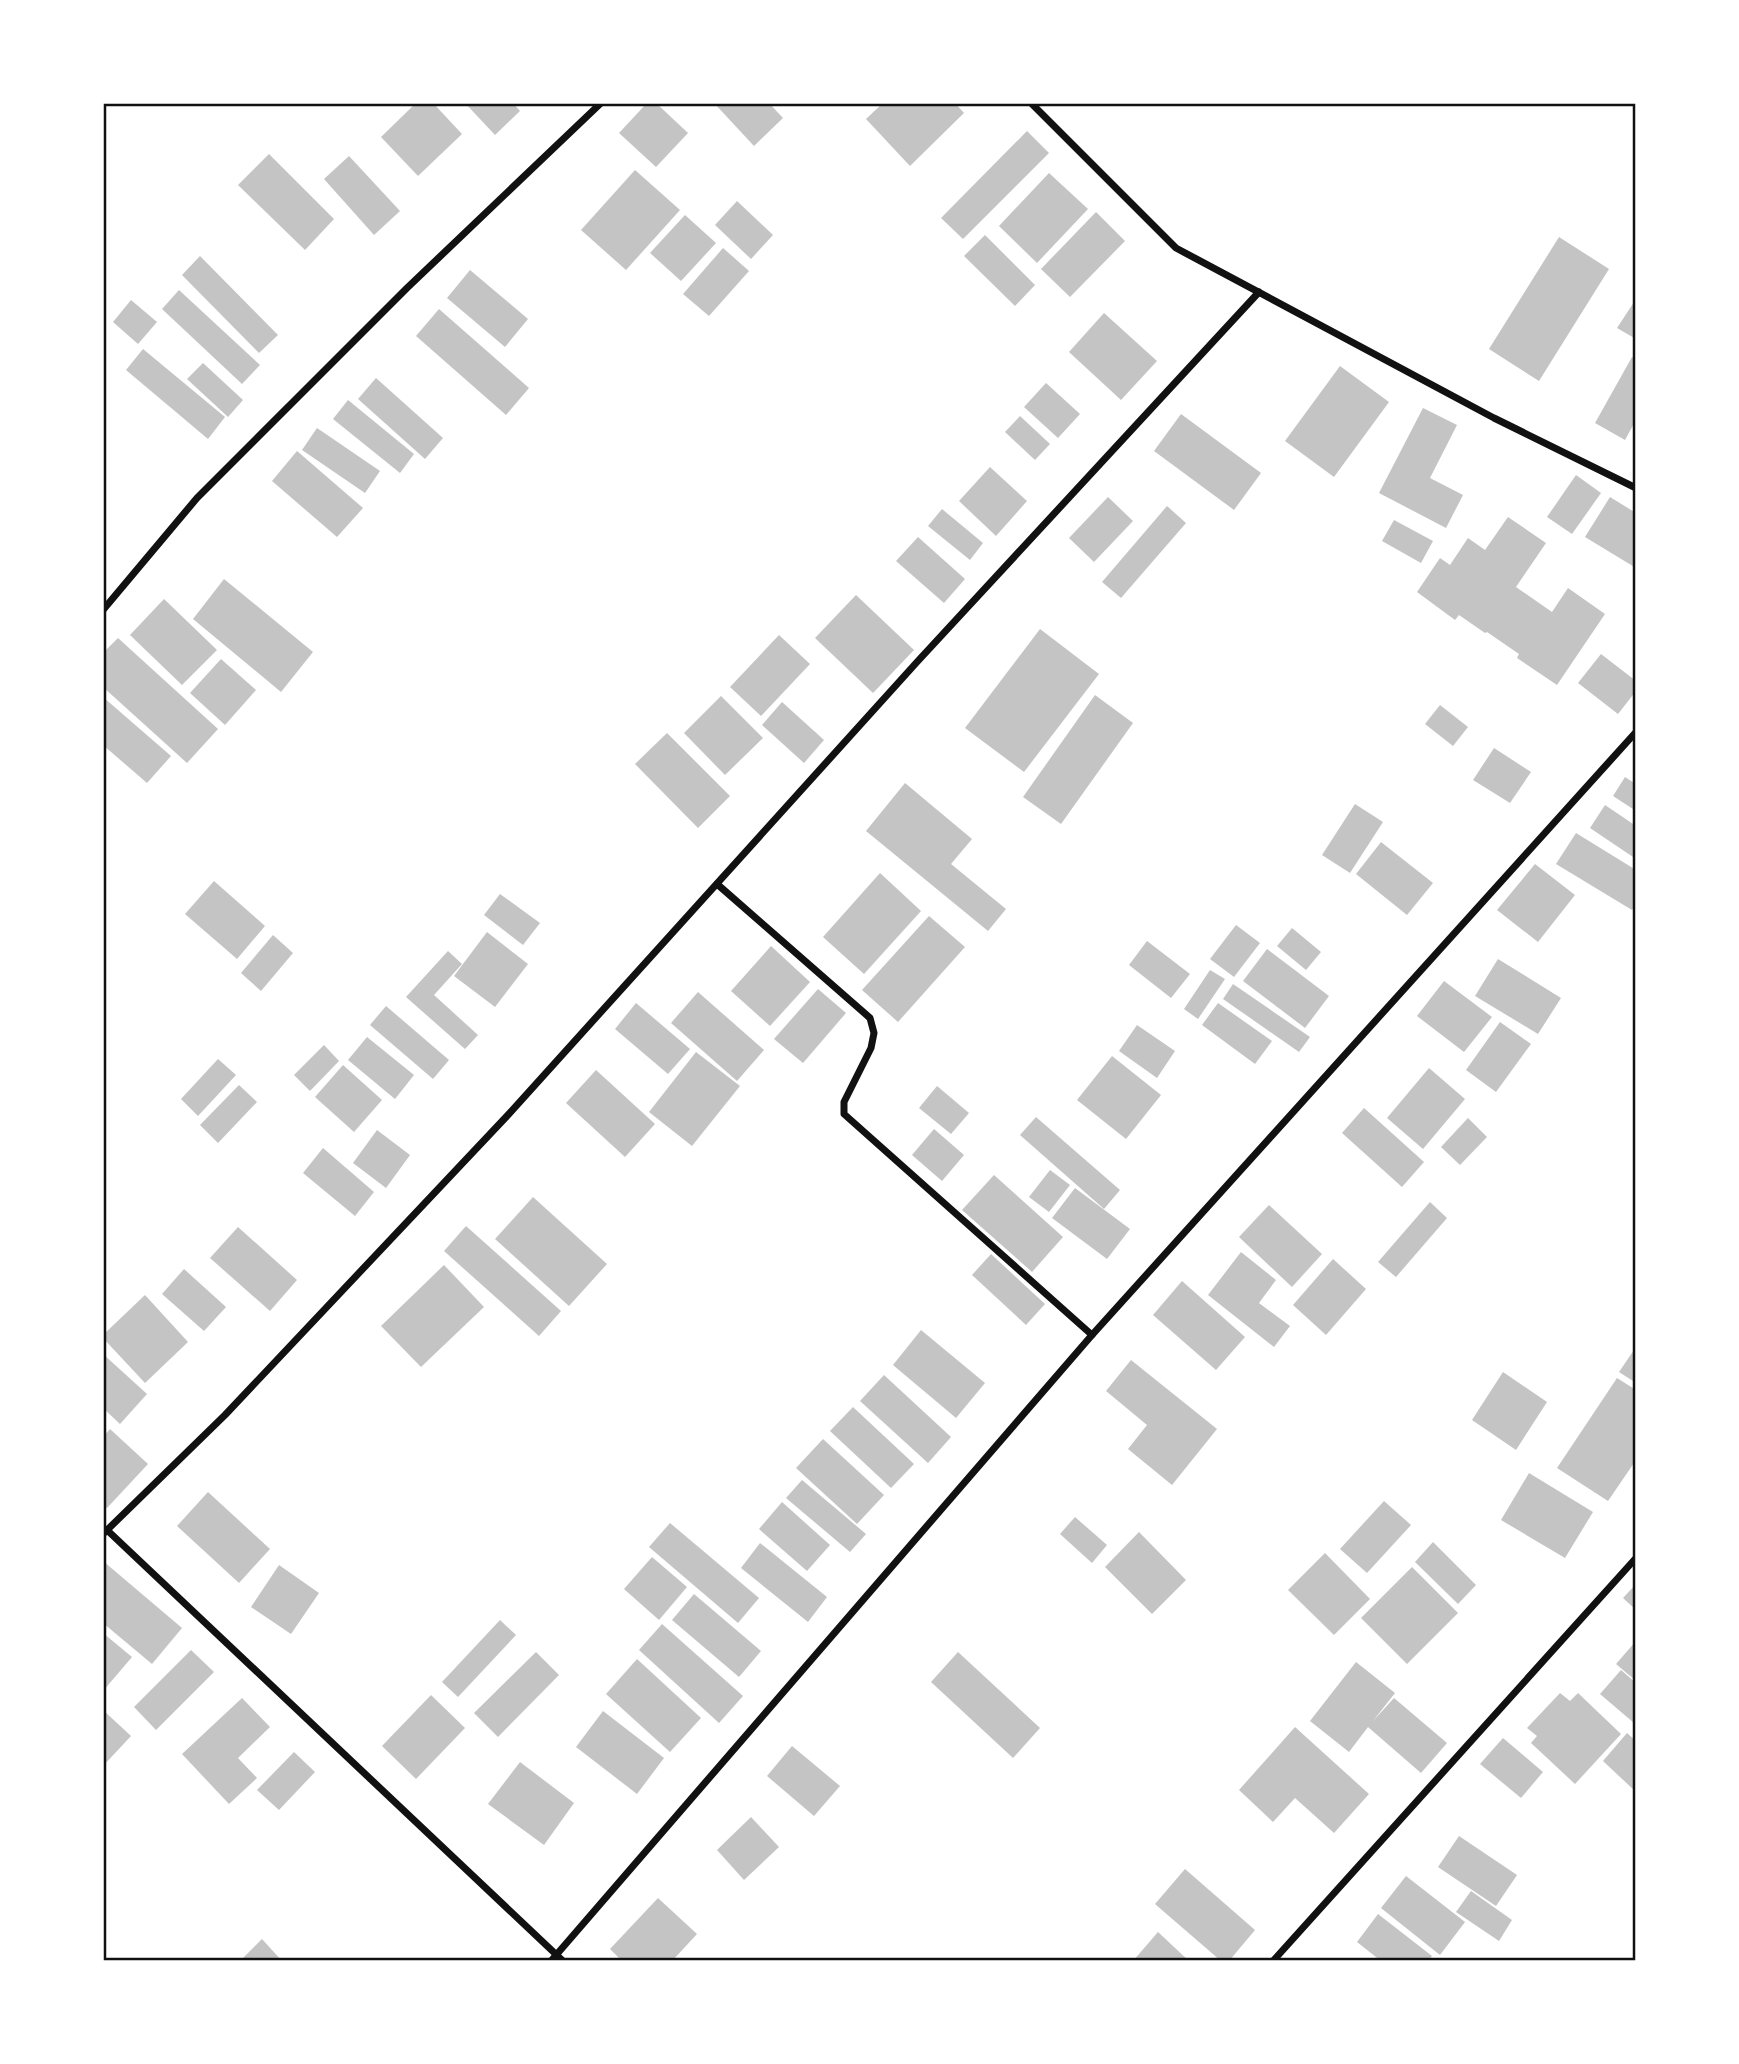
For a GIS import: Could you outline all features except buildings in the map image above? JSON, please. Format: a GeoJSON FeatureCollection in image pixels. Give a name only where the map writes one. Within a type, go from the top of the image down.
{"type":"FeatureCollection","features":[{"type":"Feature","properties":{"kind":"street"},"geometry":{"type":"LineString","coordinates":[[103,610],[197,498],[407,288],[601,103]]}},
{"type":"Feature","properties":{"kind":"street"},"geometry":{"type":"LineString","coordinates":[[1031,103],[1176,248],[1494,418],[1636,488]]}},
{"type":"Feature","properties":{"kind":"street"},"geometry":{"type":"LineString","coordinates":[[1259,292],[936,642],[507,1116],[244,1395],[105,1532],[557,1959],[1092,1335],[1636,732]]}},
{"type":"Feature","properties":{"kind":"street"},"geometry":{"type":"LineString","coordinates":[[717,884],[870,1018],[874,1033],[871,1048],[844,1102],[844,1114],[1092,1335]]}},
{"type":"Feature","properties":{"kind":"street"},"geometry":{"type":"LineString","coordinates":[[1273,1961],[1636,1558]]}}]}
